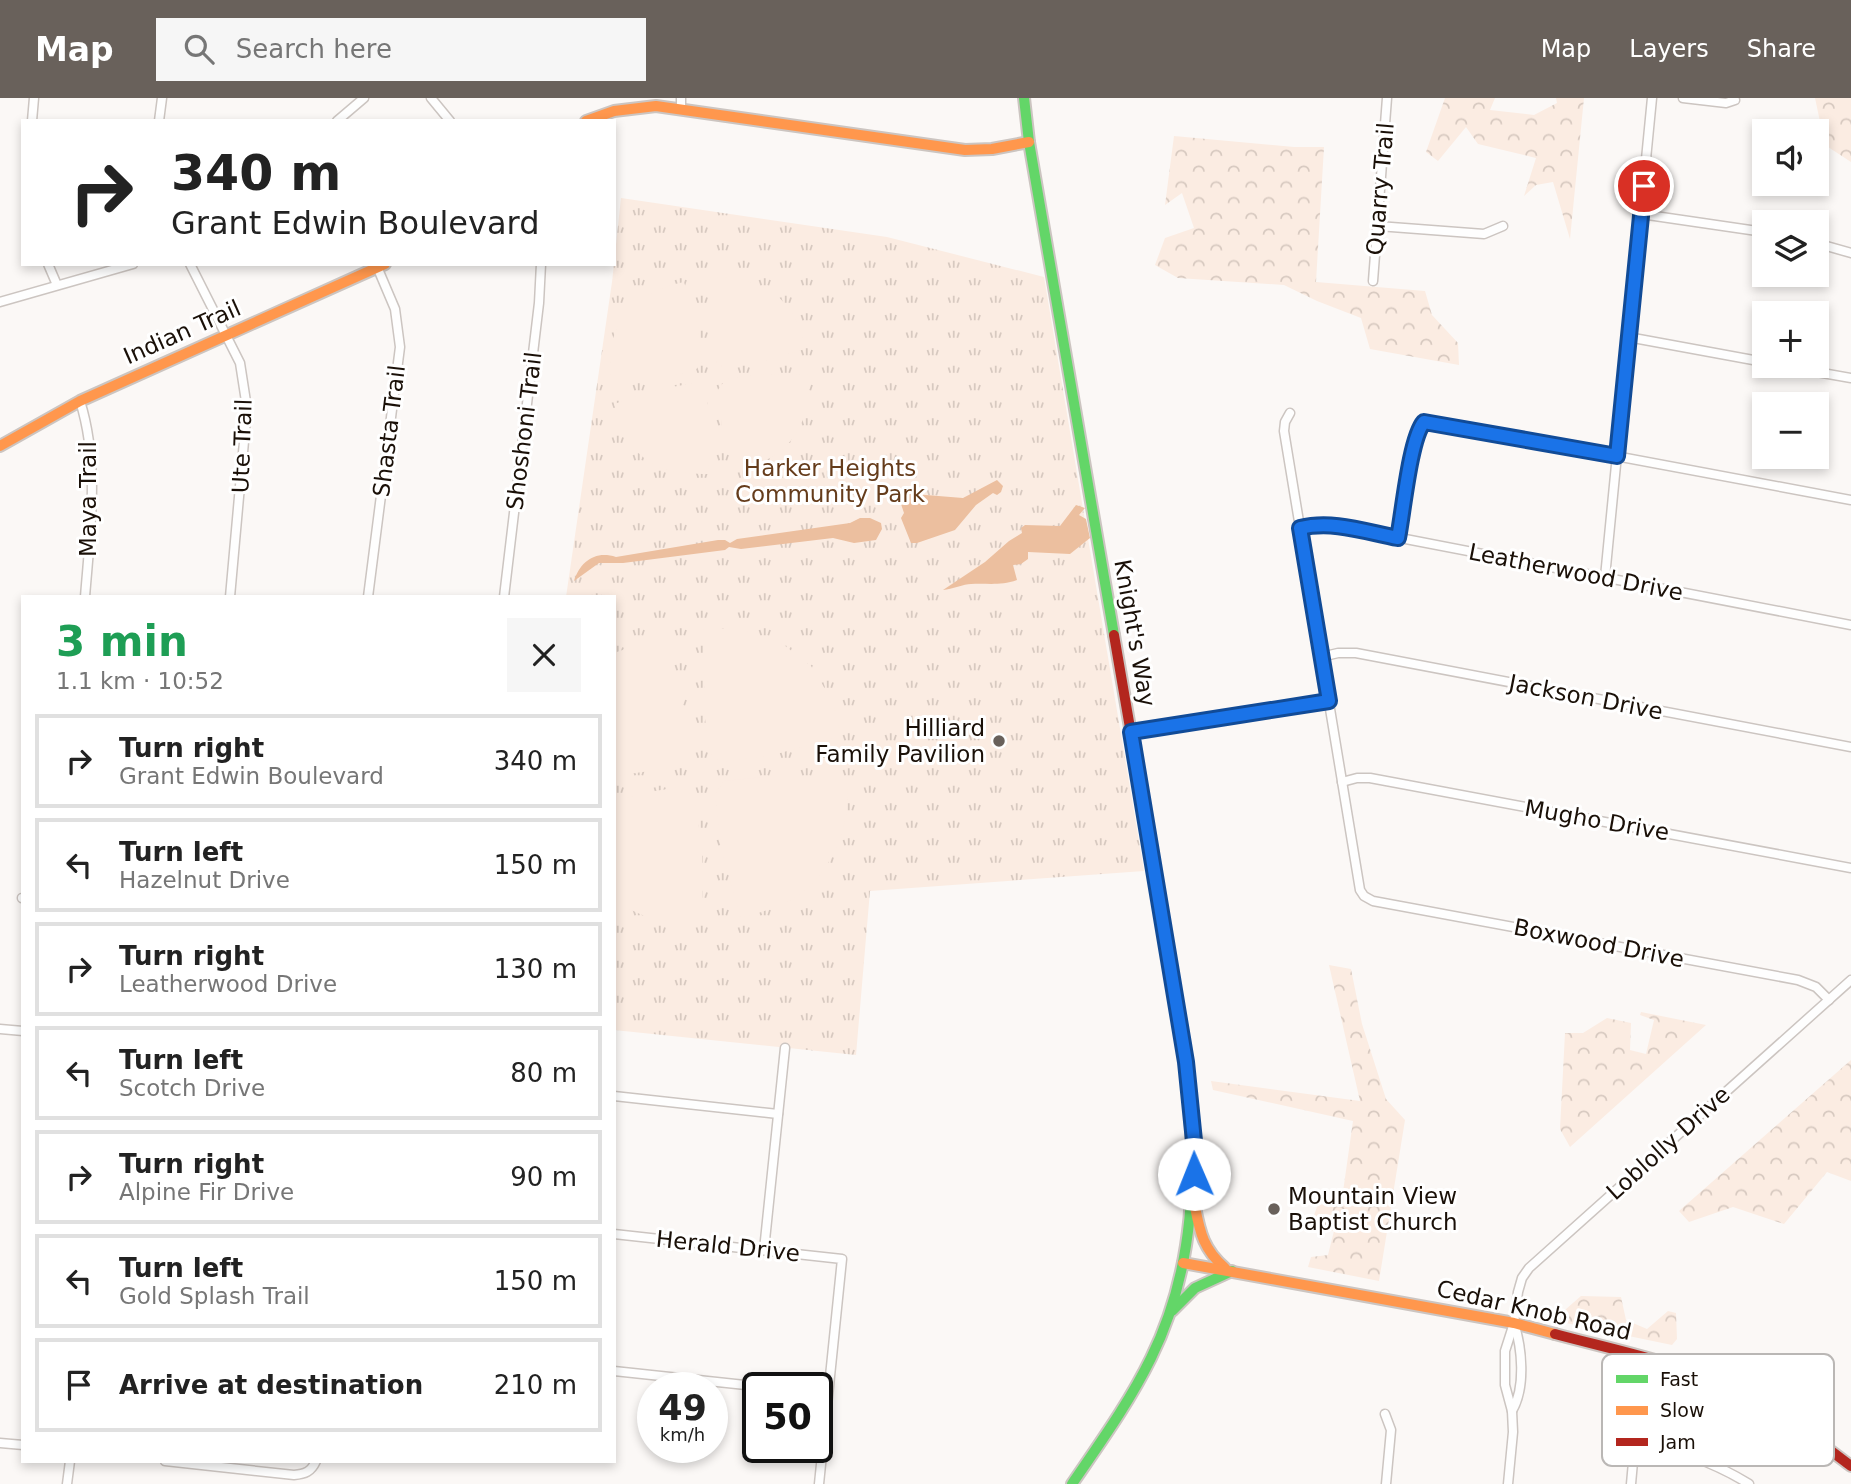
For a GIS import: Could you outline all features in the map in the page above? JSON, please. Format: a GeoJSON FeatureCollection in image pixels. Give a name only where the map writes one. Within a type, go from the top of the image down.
{"type":"FeatureCollection","features":[{"type":"Feature","properties":{"kind":"main road","name":"Knight's Way"},"geometry":{"type":"LineString","coordinates":[[1025,98],[1029,142],[1186,1062],[1194,1141],[1193,1200],[1183,1263],[1170,1313],[1131,1395],[1072,1484]]}},
{"type":"Feature","properties":{"kind":"main road"},"geometry":{"type":"LineString","coordinates":[[592,119],[614,111],[681,103],[965,150],[992,149],[1029,142]]}},
{"type":"Feature","properties":{"kind":"main road","name":"Indian Trail"},"geometry":{"type":"LineString","coordinates":[[0,446],[80,401],[382,266]]}},
{"type":"Feature","properties":{"kind":"main road"},"geometry":{"type":"LineString","coordinates":[[1170,1313],[1195,1288],[1230,1271],[1211,1257],[1202,1244],[1193,1200]]}},
{"type":"Feature","properties":{"kind":"main road","name":"Cedar Knob Road"},"geometry":{"type":"LineString","coordinates":[[1183,1263],[1514,1323],[1630,1354]]}},
{"type":"Feature","properties":{"kind":"main road","name":"Cedar Knob Road"},"geometry":{"type":"LineString","coordinates":[[1834,1453],[1851,1466]]}},
{"type":"Feature","properties":{"kind":"street"},"geometry":{"type":"LineString","coordinates":[[33,119],[34,98]]}},
{"type":"Feature","properties":{"kind":"street"},"geometry":{"type":"LineString","coordinates":[[159,119],[162,98]]}},
{"type":"Feature","properties":{"kind":"street"},"geometry":{"type":"LineString","coordinates":[[339,119],[365,98]]}},
{"type":"Feature","properties":{"kind":"street"},"geometry":{"type":"LineString","coordinates":[[431,98],[448,119]]}},
{"type":"Feature","properties":{"kind":"street","name":"Quarry Trail"},"geometry":{"type":"LineString","coordinates":[[1373,281],[1387,98]]}},
{"type":"Feature","properties":{"kind":"street"},"geometry":{"type":"LineString","coordinates":[[1605,577],[1652,98]]}},
{"type":"Feature","properties":{"kind":"street"},"geometry":{"type":"LineString","coordinates":[[1683,98],[1727,103],[1735,100]]}},
{"type":"Feature","properties":{"kind":"street"},"geometry":{"type":"LineString","coordinates":[[1641,214],[1752,230]]}},
{"type":"Feature","properties":{"kind":"street"},"geometry":{"type":"LineString","coordinates":[[1378,226],[1484,234],[1503,226]]}},
{"type":"Feature","properties":{"kind":"street"},"geometry":{"type":"LineString","coordinates":[[1829,247],[1851,253]]}},
{"type":"Feature","properties":{"kind":"street"},"geometry":{"type":"LineString","coordinates":[[49,266],[57,285]]}},
{"type":"Feature","properties":{"kind":"street"},"geometry":{"type":"LineString","coordinates":[[0,302],[126,266]]}},
{"type":"Feature","properties":{"kind":"street","name":"Ute Trail"},"geometry":{"type":"LineString","coordinates":[[191,266],[240,363],[247,408],[230,595]]}},
{"type":"Feature","properties":{"kind":"street","name":"Shasta Trail"},"geometry":{"type":"LineString","coordinates":[[368,595],[400,347],[395,309],[382,266]]}},
{"type":"Feature","properties":{"kind":"street","name":"Shoshoni Trail"},"geometry":{"type":"LineString","coordinates":[[504,595],[540,303],[541,266]]}},
{"type":"Feature","properties":{"kind":"street"},"geometry":{"type":"LineString","coordinates":[[1628,337],[1752,360]]}},
{"type":"Feature","properties":{"kind":"street"},"geometry":{"type":"LineString","coordinates":[[1829,374],[1851,378]]}},
{"type":"Feature","properties":{"kind":"street","name":"Maya Trail"},"geometry":{"type":"LineString","coordinates":[[80,401],[88,429],[91,462],[85,595]]}},
{"type":"Feature","properties":{"kind":"street"},"geometry":{"type":"LineString","coordinates":[[1290,413],[1284,431],[1342,782]]}},
{"type":"Feature","properties":{"kind":"street"},"geometry":{"type":"LineString","coordinates":[[1398,538],[1415,443],[1420,425],[1428,421],[1851,500]]}},
{"type":"Feature","properties":{"kind":"street","name":"Leatherwood Drive"},"geometry":{"type":"LineString","coordinates":[[1300,528],[1313,524],[1333,525],[1851,625]]}},
{"type":"Feature","properties":{"kind":"street","name":"Jackson Drive"},"geometry":{"type":"LineString","coordinates":[[1321,657],[1356,653],[1851,747]]}},
{"type":"Feature","properties":{"kind":"street"},"geometry":{"type":"LineString","coordinates":[[1131,732],[1329,701]]}},
{"type":"Feature","properties":{"kind":"street","name":"Mugho Drive"},"geometry":{"type":"LineString","coordinates":[[1342,782],[1370,778],[1851,867]]}},
{"type":"Feature","properties":{"kind":"street","name":"Boxwood Drive"},"geometry":{"type":"LineString","coordinates":[[1342,782],[1360,890],[1364,897],[1798,980],[1816,987],[1829,1000]]}},
{"type":"Feature","properties":{"kind":"street","name":"Loblolly Drive"},"geometry":{"type":"LineString","coordinates":[[1514,1323],[1522,1278],[1537,1259],[1851,980]]}},
{"type":"Feature","properties":{"kind":"street"},"geometry":{"type":"LineString","coordinates":[[0,1029],[21,1031]]}},
{"type":"Feature","properties":{"kind":"street"},"geometry":{"type":"LineString","coordinates":[[764,1250],[785,1048]]}},
{"type":"Feature","properties":{"kind":"street"},"geometry":{"type":"LineString","coordinates":[[616,1096],[778,1114]]}},
{"type":"Feature","properties":{"kind":"street","name":"Herald Drive"},"geometry":{"type":"LineString","coordinates":[[616,1234],[842,1259],[832,1372]]}},
{"type":"Feature","properties":{"kind":"street"},"geometry":{"type":"LineString","coordinates":[[1512,1411],[1519,1389],[1519,1339],[1514,1323]]}},
{"type":"Feature","properties":{"kind":"street"},"geometry":{"type":"LineString","coordinates":[[1508,1484],[1513,1432],[1512,1411],[1506,1396],[1505,1363],[1508,1340],[1514,1323]]}},
{"type":"Feature","properties":{"kind":"street"},"geometry":{"type":"LineString","coordinates":[[616,1371],[742,1385]]}},
{"type":"Feature","properties":{"kind":"street"},"geometry":{"type":"LineString","coordinates":[[1385,1414],[1391,1430],[1385,1484]]}},
{"type":"Feature","properties":{"kind":"street"},"geometry":{"type":"LineString","coordinates":[[0,1443],[21,1445]]}},
{"type":"Feature","properties":{"kind":"street"},"geometry":{"type":"LineString","coordinates":[[67,1484],[69,1463]]}},
{"type":"Feature","properties":{"kind":"street"},"geometry":{"type":"LineString","coordinates":[[183,1463],[294,1475],[304,1474],[312,1469],[315,1463]]}},
{"type":"Feature","properties":{"kind":"street"},"geometry":{"type":"LineString","coordinates":[[819,1484],[822,1463]]}},
{"type":"Feature","properties":{"kind":"street"},"geometry":{"type":"LineString","coordinates":[[1631,1484],[1633,1466]]}},
{"type":"Feature","properties":{"kind":"street"},"geometry":{"type":"LineString","coordinates":[[1715,1466],[1749,1484]]}},
{"type":"Feature","properties":{"kind":"green space"},"geometry":{"type":"Polygon","coordinates":[[[1445,98],[1495,98],[1490,110],[1534,115],[1557,103],[1556,98],[1584,98],[1570,239],[1553,182],[1536,185],[1524,196],[1536,158],[1478,144],[1466,127],[1438,161],[1426,152],[1445,98]]]}},
{"type":"Feature","properties":{"kind":"green space"},"geometry":{"type":"Polygon","coordinates":[[[1815,98],[1851,98],[1851,162],[1829,148],[1829,119],[1819,119],[1815,98]]]}},
{"type":"Feature","properties":{"kind":"green space"},"geometry":{"type":"Polygon","coordinates":[[[1174,136],[1294,147],[1324,147],[1316,282],[1425,291],[1432,315],[1458,343],[1459,365],[1370,349],[1361,318],[1284,285],[1178,278],[1155,265],[1165,238],[1194,228],[1182,193],[1165,205],[1174,136]]]}},
{"type":"Feature","properties":{"kind":"green space","name":"Harker Heights Community Park"},"geometry":{"type":"Polygon","coordinates":[[[621,198],[887,237],[1044,277],[1144,871],[870,891],[856,1055],[616,1030],[616,595],[566,595],[614,266],[616,266],[621,198]]]}},
{"type":"Feature","properties":{"kind":"green space"},"geometry":{"type":"Polygon","coordinates":[[[726,277],[757,284],[779,298],[795,319],[805,349],[760,362],[724,368],[714,360],[709,324],[710,278],[726,277]]]}},
{"type":"Feature","properties":{"kind":"green space"},"geometry":{"type":"Polygon","coordinates":[[[684,282],[698,326],[702,362],[694,372],[658,377],[611,377],[610,352],[614,335],[627,312],[646,296],[684,282]]]}},
{"type":"Feature","properties":{"kind":"green space"},"geometry":{"type":"Polygon","coordinates":[[[762,374],[809,375],[806,410],[801,425],[783,449],[755,465],[737,470],[722,426],[717,391],[726,379],[762,374]]]}},
{"type":"Feature","properties":{"kind":"green space"},"geometry":{"type":"Polygon","coordinates":[[[695,383],[706,391],[711,428],[708,474],[671,471],[646,460],[628,438],[614,404],[660,389],[695,383]]]}},
{"type":"Feature","properties":{"kind":"green space"},"geometry":{"type":"Polygon","coordinates":[[[720,628],[751,632],[784,645],[811,666],[833,702],[841,736],[773,755],[720,762],[709,752],[705,718],[703,630],[720,628]]]}},
{"type":"Feature","properties":{"kind":"green space"},"geometry":{"type":"Polygon","coordinates":[[[665,635],[682,698],[690,753],[679,767],[616,776],[616,652],[665,635]]]}},
{"type":"Feature","properties":{"kind":"green space"},"geometry":{"type":"Polygon","coordinates":[[[774,776],[846,776],[845,821],[831,858],[806,890],[776,907],[740,917],[721,847],[715,794],[724,781],[774,776]]]}},
{"type":"Feature","properties":{"kind":"green space"},"geometry":{"type":"Polygon","coordinates":[[[681,787],[694,796],[702,846],[703,921],[647,917],[616,901],[616,800],[681,787]]]}},
{"type":"Feature","properties":{"kind":"green space"},"geometry":{"type":"Polygon","coordinates":[[[1329,965],[1351,969],[1362,1024],[1386,1099],[1405,1120],[1379,1281],[1308,1267],[1311,1257],[1328,1255],[1334,1231],[1318,1227],[1313,1218],[1318,1204],[1341,1206],[1353,1121],[1213,1090],[1211,1081],[1360,1101],[1329,965]]]}},
{"type":"Feature","properties":{"kind":"green space"},"geometry":{"type":"Polygon","coordinates":[[[1641,1012],[1706,1025],[1570,1147],[1560,1129],[1565,1033],[1583,1033],[1607,1018],[1631,1023],[1630,1050],[1646,1054],[1654,1020],[1640,1015],[1641,1012]]]}},
{"type":"Feature","properties":{"kind":"green space"},"geometry":{"type":"Polygon","coordinates":[[[1851,1060],[1851,1181],[1827,1172],[1784,1224],[1733,1207],[1689,1222],[1679,1211],[1851,1060]]]}},
{"type":"Feature","properties":{"kind":"green space"},"geometry":{"type":"Polygon","coordinates":[[[1581,1296],[1621,1297],[1626,1320],[1647,1329],[1668,1311],[1676,1313],[1677,1339],[1672,1345],[1561,1322],[1558,1316],[1581,1296]]]}},
{"type":"Feature","properties":{"kind":"shaded area"},"geometry":{"type":"Polygon","coordinates":[[[997,480],[1003,486],[1001,492],[997,495],[993,493],[976,505],[955,530],[911,543],[901,518],[904,513],[899,498],[901,493],[963,498],[997,480]]]}},
{"type":"Feature","properties":{"kind":"shaded area"},"geometry":{"type":"Polygon","coordinates":[[[1076,505],[1085,508],[1079,515],[1086,519],[1090,538],[1070,554],[1028,552],[1028,559],[1013,565],[1017,580],[999,584],[968,584],[943,590],[1022,533],[1021,528],[1025,525],[1060,526],[1076,505]]]}},
{"type":"Feature","properties":{"kind":"shaded area"},"geometry":{"type":"Polygon","coordinates":[[[860,518],[870,518],[881,523],[882,529],[876,540],[854,543],[833,538],[741,549],[729,547],[725,550],[623,563],[599,563],[574,581],[584,563],[601,555],[616,557],[718,540],[730,543],[737,539],[850,523],[860,518]]]}},
{"type":"Feature","properties":{"kind":"traffic: fast"},"geometry":{"type":"LineString","coordinates":[[1024,98],[1029,142],[1114,635]]}},
{"type":"Feature","properties":{"kind":"traffic: fast"},"geometry":{"type":"LineString","coordinates":[[1072,1484],[1142,1375],[1166,1324],[1177,1289],[1185,1254],[1192,1182],[1186,1072]]}},
{"type":"Feature","properties":{"kind":"traffic: fast"},"geometry":{"type":"LineString","coordinates":[[1172,1311],[1195,1288],[1232,1271]]}},
{"type":"Feature","properties":{"kind":"traffic: slow"},"geometry":{"type":"LineString","coordinates":[[592,119],[614,111],[656,106],[965,150],[992,149],[1029,142]]}},
{"type":"Feature","properties":{"kind":"traffic: slow"},"geometry":{"type":"LineString","coordinates":[[0,446],[80,401],[381,266]]}},
{"type":"Feature","properties":{"kind":"traffic: slow"},"geometry":{"type":"LineString","coordinates":[[1195,1207],[1204,1240],[1212,1255],[1225,1268]]}},
{"type":"Feature","properties":{"kind":"traffic: slow"},"geometry":{"type":"LineString","coordinates":[[1183,1263],[1514,1323],[1555,1334]]}},
{"type":"Feature","properties":{"kind":"traffic: jam"},"geometry":{"type":"LineString","coordinates":[[1114,635],[1169,954],[1186,1072]]}},
{"type":"Feature","properties":{"kind":"traffic: jam"},"geometry":{"type":"LineString","coordinates":[[1555,1334],[1633,1354]]}},
{"type":"Feature","properties":{"kind":"traffic: jam"},"geometry":{"type":"LineString","coordinates":[[1834,1454],[1851,1466]]}},
{"type":"Feature","properties":{"kind":"place","name":"Hilliard Family Pavilion"},"geometry":{"type":"Point","coordinates":[999,741]}},
{"type":"Feature","properties":{"kind":"place","name":"Mountain View Baptist Church"},"geometry":{"type":"Point","coordinates":[1274,1209]}},
{"type":"Feature","properties":{"kind":"route"},"geometry":{"type":"LineString","coordinates":[[1194,1174],[1194,1141],[1186,1062],[1131,732],[1329,701],[1300,528],[1313,524],[1333,525],[1398,538],[1415,443],[1420,425],[1424,422],[1617,456],[1644,186]]}}]}
